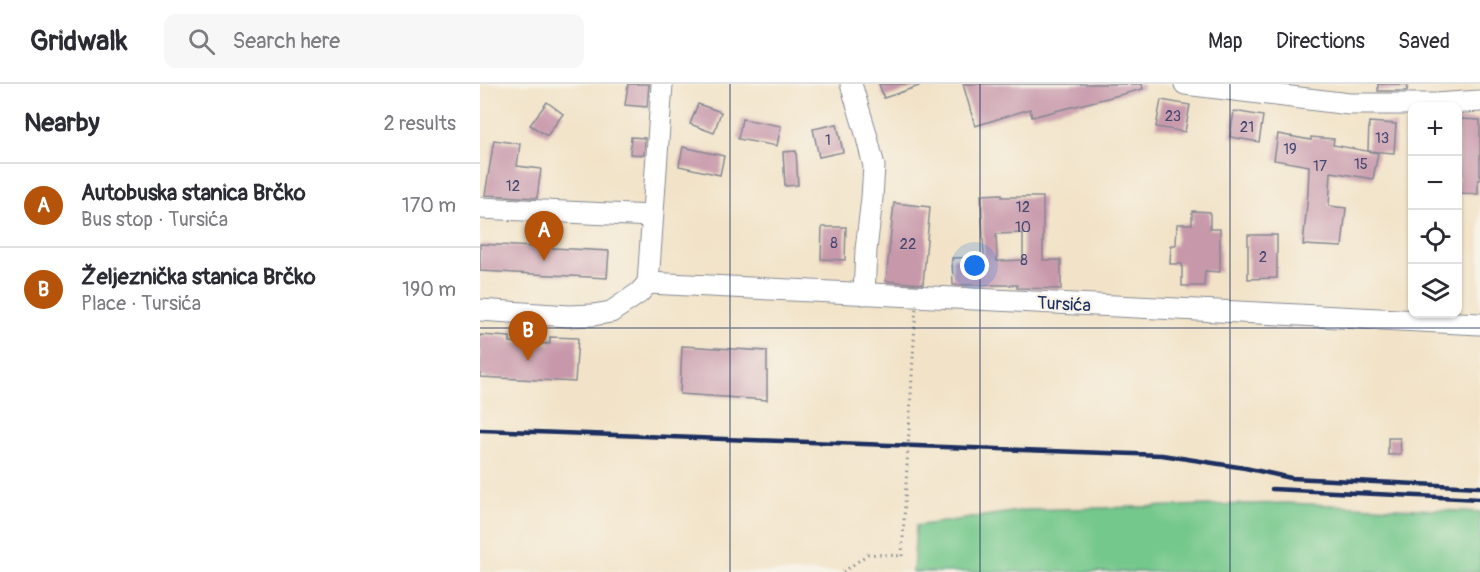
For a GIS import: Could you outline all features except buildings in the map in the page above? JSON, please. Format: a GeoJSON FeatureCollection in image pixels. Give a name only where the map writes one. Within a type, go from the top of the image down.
{"type":"FeatureCollection","features":[{"type":"Feature","properties":{"kind":"street"},"geometry":{"type":"LineString","coordinates":[[480,310],[569,316],[593,315],[611,312],[639,293],[648,283],[662,84]]}},
{"type":"Feature","properties":{"kind":"street"},"geometry":{"type":"LineString","coordinates":[[851,84],[873,166],[864,294]]}},
{"type":"Feature","properties":{"kind":"street"},"geometry":{"type":"LineString","coordinates":[[1185,84],[1349,104],[1435,104],[1480,101]]}},
{"type":"Feature","properties":{"kind":"street"},"geometry":{"type":"LineString","coordinates":[[480,208],[652,216]]}},
{"type":"Feature","properties":{"kind":"street","name":"Tursića"},"geometry":{"type":"LineString","coordinates":[[648,283],[1480,324]]}},
{"type":"Feature","properties":{"kind":"path"},"geometry":{"type":"LineString","coordinates":[[843,572],[868,554],[902,556],[916,304]]}},
{"type":"Feature","properties":{"kind":"green space"},"geometry":{"type":"Polygon","coordinates":[[[1287,503],[1480,512],[1480,572],[913,572],[916,526],[1026,510],[1287,503]]]}},
{"type":"Feature","properties":{"kind":"railway"},"geometry":{"type":"LineString","coordinates":[[480,430],[1162,455],[1291,478],[1480,487]]}},
{"type":"Feature","properties":{"kind":"railway"},"geometry":{"type":"LineString","coordinates":[[1272,489],[1480,499]]}},
{"type":"Feature","properties":{"kind":"place","name":"Autobuska stanica Brčko"},"geometry":{"type":"Point","coordinates":[544,261]}},
{"type":"Feature","properties":{"kind":"place","name":"Željeznička stanica Brčko"},"geometry":{"type":"Point","coordinates":[528,361]}}]}
